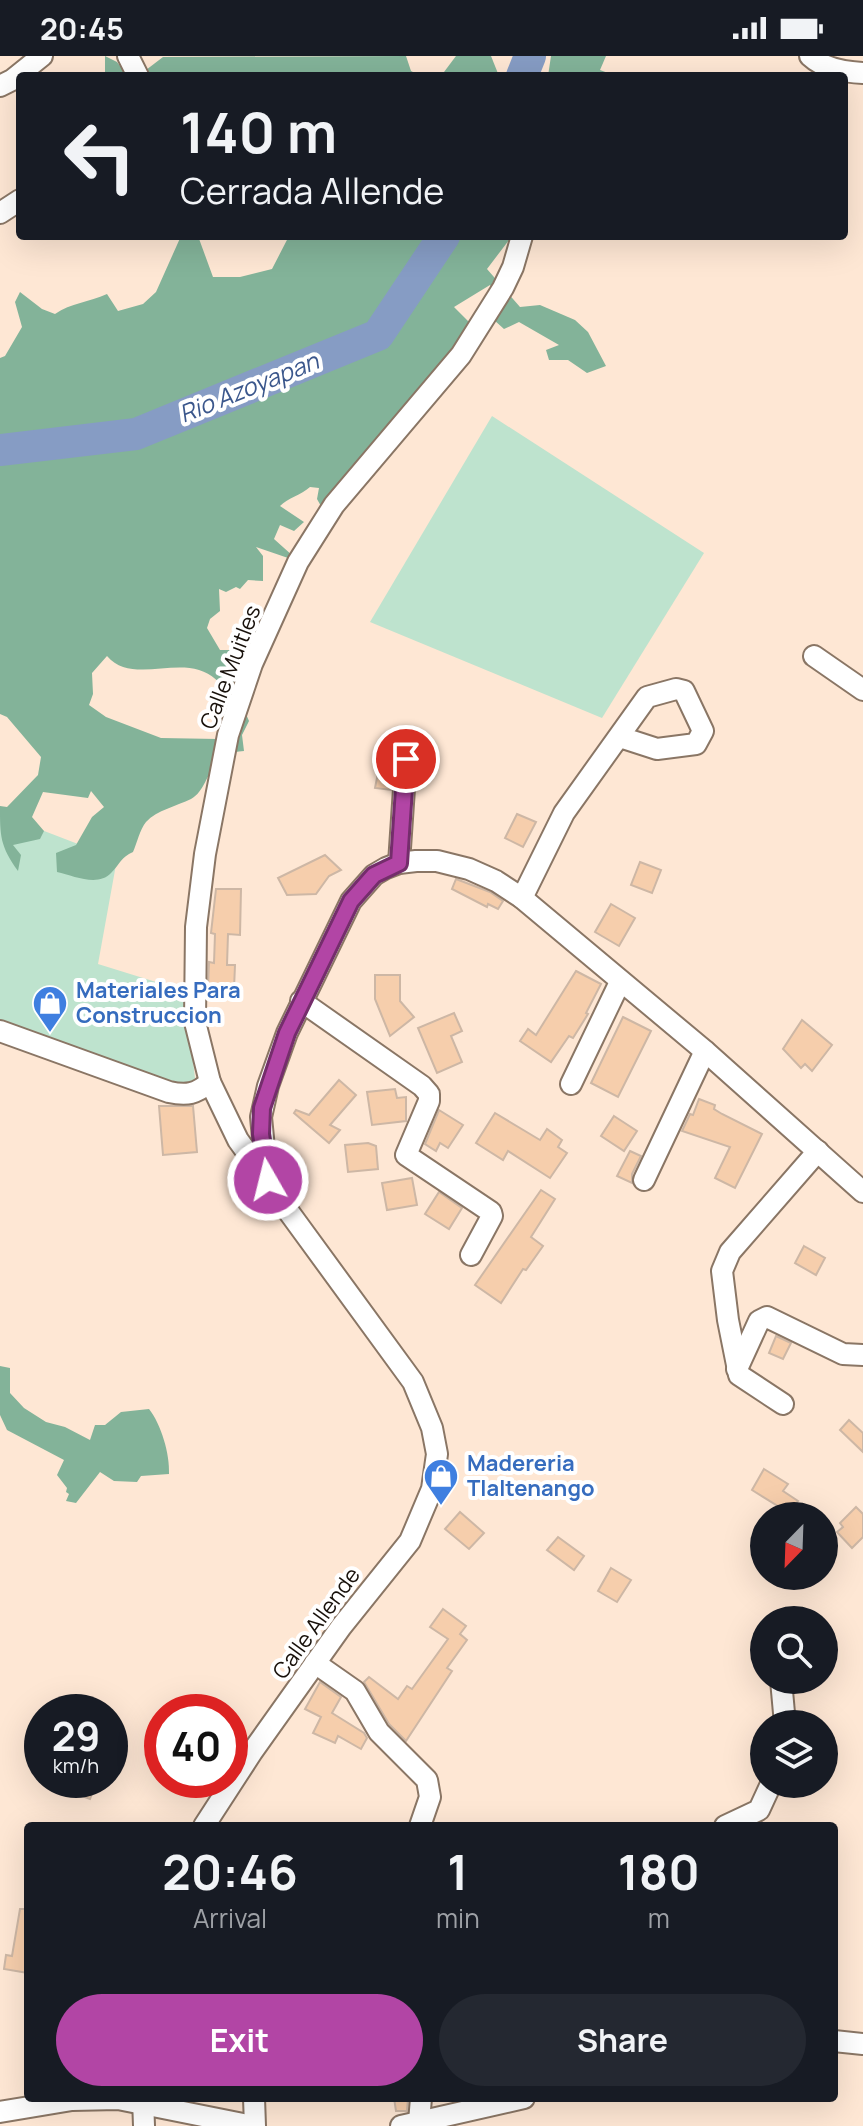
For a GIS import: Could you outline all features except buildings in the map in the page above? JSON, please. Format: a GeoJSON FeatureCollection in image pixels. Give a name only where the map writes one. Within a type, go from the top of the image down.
{"type":"FeatureCollection","features":[{"type":"Feature","properties":{"kind":"street"},"geometry":{"type":"LineString","coordinates":[[22,72],[42,56]]}},
{"type":"Feature","properties":{"kind":"street"},"geometry":{"type":"LineString","coordinates":[[810,56],[843,72]]}},
{"type":"Feature","properties":{"kind":"street","name":"Calle Muitles"},"geometry":{"type":"LineString","coordinates":[[266,1169],[250,1157],[238,1140],[210,1082],[195,1022],[196,927],[216,789],[228,735],[252,664],[298,562],[334,505],[461,355],[503,288],[521,240]]}},
{"type":"Feature","properties":{"kind":"street"},"geometry":{"type":"LineString","coordinates":[[814,656],[863,690]]}},
{"type":"Feature","properties":{"kind":"street"},"geometry":{"type":"LineString","coordinates":[[522,898],[564,813],[620,737]]}},
{"type":"Feature","properties":{"kind":"street"},"geometry":{"type":"LineString","coordinates":[[399,863],[406,759]]}},
{"type":"Feature","properties":{"kind":"street"},"geometry":{"type":"LineString","coordinates":[[266,1169],[261,1134],[262,1108],[274,1069],[301,1001],[351,901],[374,875],[399,863],[437,861],[469,869],[496,881],[522,898],[861,1187]]}},
{"type":"Feature","properties":{"kind":"street"},"geometry":{"type":"LineString","coordinates":[[571,1084],[620,982]]}},
{"type":"Feature","properties":{"kind":"street"},"geometry":{"type":"LineString","coordinates":[[301,1001],[429,1094],[429,1101],[406,1155],[491,1212],[492,1216],[471,1255]]}},
{"type":"Feature","properties":{"kind":"street"},"geometry":{"type":"LineString","coordinates":[[0,1031],[169,1092],[182,1095],[198,1093],[210,1082]]}},
{"type":"Feature","properties":{"kind":"street"},"geometry":{"type":"LineString","coordinates":[[644,1180],[705,1051]]}},
{"type":"Feature","properties":{"kind":"street"},"geometry":{"type":"LineString","coordinates":[[783,1404],[743,1380],[737,1369],[722,1271],[726,1260],[818,1151]]}},
{"type":"Feature","properties":{"kind":"street","name":"Calle Allende"},"geometry":{"type":"LineString","coordinates":[[207,1822],[315,1663],[416,1531],[432,1489],[437,1454],[413,1382],[275,1193],[266,1169]]}},
{"type":"Feature","properties":{"kind":"street"},"geometry":{"type":"LineString","coordinates":[[737,1369],[759,1321],[767,1317],[843,1354],[863,1355]]}},
{"type":"Feature","properties":{"kind":"street"},"geometry":{"type":"LineString","coordinates":[[315,1663],[355,1691],[379,1732],[427,1780],[430,1797],[421,1822]]}},
{"type":"Feature","properties":{"kind":"street"},"geometry":{"type":"LineString","coordinates":[[734,1822],[759,1810],[765,1798]]}},
{"type":"Feature","properties":{"kind":"street"},"geometry":{"type":"LineString","coordinates":[[838,2041],[863,2044]]}},
{"type":"Feature","properties":{"kind":"street"},"geometry":{"type":"LineString","coordinates":[[0,2112],[60,2102]]}},
{"type":"Feature","properties":{"kind":"street"},"geometry":{"type":"LineString","coordinates":[[143,2102],[144,2126]]}},
{"type":"Feature","properties":{"kind":"street"},"geometry":{"type":"LineString","coordinates":[[147,2102],[254,2126],[254,2102]]}},
{"type":"Feature","properties":{"kind":"street"},"geometry":{"type":"LineString","coordinates":[[410,2124],[419,2102]]}},
{"type":"Feature","properties":{"kind":"street"},"geometry":{"type":"LineString","coordinates":[[410,2124],[506,2102]]}},
{"type":"Feature","properties":{"kind":"green space"},"geometry":{"type":"Polygon","coordinates":[[[105,56],[117,62],[124,71],[146,70],[163,57],[406,56],[413,72],[105,72],[105,56]]]}},
{"type":"Feature","properties":{"kind":"green space"},"geometry":{"type":"Polygon","coordinates":[[[456,56],[491,56],[497,72],[444,72],[456,56]]]}},
{"type":"Feature","properties":{"kind":"green space"},"geometry":{"type":"Polygon","coordinates":[[[551,56],[606,56],[600,70],[605,72],[549,72],[551,56]]]}},
{"type":"Feature","properties":{"kind":"green space"},"geometry":{"type":"Polygon","coordinates":[[[179,240],[199,240],[213,277],[240,277],[272,269],[287,240],[509,240],[487,269],[520,307],[540,305],[575,320],[588,332],[606,366],[587,373],[568,360],[549,360],[546,350],[559,345],[519,322],[504,329],[494,320],[502,304],[490,285],[454,307],[469,322],[483,316],[442,375],[423,382],[424,400],[395,429],[392,452],[386,452],[374,476],[368,468],[322,508],[317,499],[319,488],[310,487],[283,503],[280,506],[304,522],[294,531],[280,525],[274,539],[293,556],[291,559],[256,547],[263,556],[263,581],[248,580],[240,589],[236,587],[226,592],[219,589],[220,611],[210,619],[207,628],[220,650],[232,650],[236,661],[237,686],[230,692],[212,676],[187,668],[126,668],[107,656],[92,673],[93,694],[89,705],[106,717],[161,738],[218,739],[242,705],[249,721],[242,735],[244,751],[222,758],[191,799],[161,811],[146,822],[133,852],[106,877],[99,879],[57,872],[56,853],[76,845],[92,817],[104,807],[91,791],[88,798],[43,792],[32,817],[44,831],[40,839],[13,845],[21,855],[18,871],[2,840],[0,806],[7,807],[38,775],[41,757],[7,717],[0,714],[0,358],[5,356],[22,327],[15,302],[20,292],[42,309],[55,314],[107,294],[118,311],[143,304],[156,292],[179,240]]]}},
{"type":"Feature","properties":{"kind":"green space"},"geometry":{"type":"Polygon","coordinates":[[[492,416],[704,553],[602,718],[370,622],[492,416]]]}},
{"type":"Feature","properties":{"kind":"green space"},"geometry":{"type":"Polygon","coordinates":[[[0,814],[117,859],[98,964],[185,991],[196,1087],[79,1056],[0,1026],[0,814]]]}},
{"type":"Feature","properties":{"kind":"green space"},"geometry":{"type":"Polygon","coordinates":[[[0,1366],[10,1368],[10,1393],[24,1408],[46,1422],[65,1427],[90,1440],[95,1425],[105,1425],[121,1412],[149,1409],[164,1440],[169,1474],[141,1476],[137,1482],[114,1481],[100,1472],[76,1503],[66,1501],[69,1494],[67,1488],[57,1475],[64,1460],[7,1430],[0,1415],[0,1366]]]}},
{"type":"Feature","properties":{"kind":"waterway","name":"Rio Azoyapan"},"geometry":{"type":"LineString","coordinates":[[524,72],[530,56]]}},
{"type":"Feature","properties":{"kind":"waterway","name":"Rio Azoyapan"},"geometry":{"type":"LineString","coordinates":[[0,450],[136,434],[378,335],[441,240]]}},
{"type":"Feature","properties":{"kind":"place","name":"Materiales Para Construccion"},"geometry":{"type":"Point","coordinates":[50,1034]}},
{"type":"Feature","properties":{"kind":"place","name":"Madereria Tlaltenango"},"geometry":{"type":"Point","coordinates":[441,1507]}},
{"type":"Feature","properties":{"kind":"route"},"geometry":{"type":"LineString","coordinates":[[268,1180],[261,1117],[274,1069],[301,1001],[351,901],[374,875],[399,863],[406,759]]}}]}
